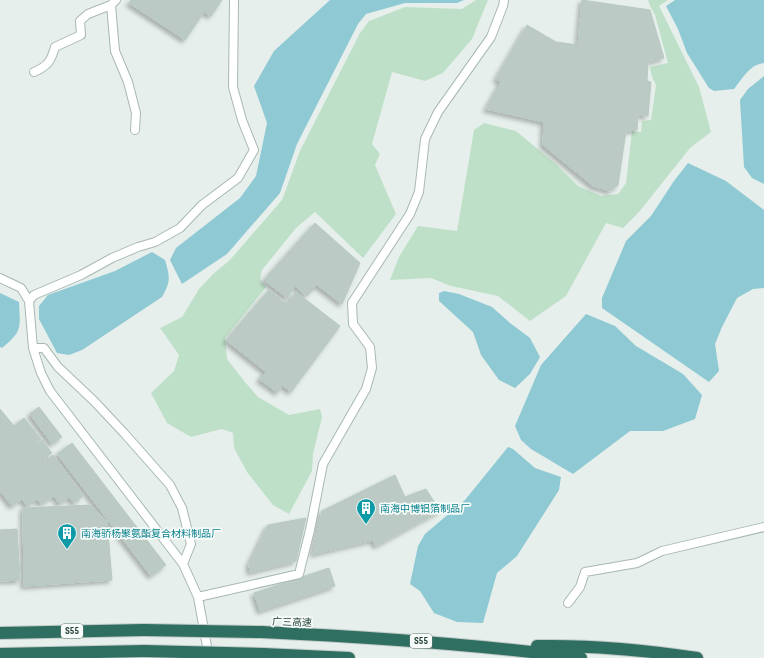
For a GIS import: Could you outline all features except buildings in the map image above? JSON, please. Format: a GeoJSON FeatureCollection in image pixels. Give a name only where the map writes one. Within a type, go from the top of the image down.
{"type":"FeatureCollection","features":[{"type":"Feature","properties":{"kind":"highway","name":"广三高速"},"geometry":{"type":"LineString","coordinates":[[0,633],[144,630],[261,632],[390,639],[483,647],[581,658]]}},
{"type":"Feature","properties":{"kind":"highway"},"geometry":{"type":"LineString","coordinates":[[483,647],[564,646],[658,652],[697,658]]}},
{"type":"Feature","properties":{"kind":"highway","name":"S55"},"geometry":{"type":"LineString","coordinates":[[0,654],[144,651],[349,658]]}},
{"type":"Feature","properties":{"kind":"street"},"geometry":{"type":"LineString","coordinates":[[28,301],[34,295],[112,258],[138,247],[155,242],[180,228],[202,205],[238,178],[254,150],[242,120],[233,87],[234,0]]}},
{"type":"Feature","properties":{"kind":"street"},"geometry":{"type":"LineString","coordinates":[[198,597],[299,574],[310,530],[323,464],[366,389],[372,368],[370,347],[353,324],[352,303],[410,214],[420,192],[425,139],[438,112],[491,37],[504,0]]}},
{"type":"Feature","properties":{"kind":"street"},"geometry":{"type":"LineString","coordinates":[[34,72],[43,68],[52,58],[55,47],[81,35],[80,21],[88,14],[113,3],[115,50],[128,82],[136,113],[135,130]]}},
{"type":"Feature","properties":{"kind":"street"},"geometry":{"type":"LineString","coordinates":[[0,278],[21,288],[28,301],[33,348],[41,373],[50,391],[183,564],[198,597],[209,658]]}},
{"type":"Feature","properties":{"kind":"street"},"geometry":{"type":"LineString","coordinates":[[33,348],[44,348],[58,367],[119,427],[170,485],[182,508],[191,544],[183,564]]}},
{"type":"Feature","properties":{"kind":"street"},"geometry":{"type":"LineString","coordinates":[[568,603],[580,587],[585,572],[637,564],[662,551],[764,527]]}},
{"type":"Feature","properties":{"kind":"green space"},"geometry":{"type":"Polygon","coordinates":[[[476,0],[488,0],[472,39],[443,73],[425,81],[392,72],[372,144],[380,154],[375,165],[396,214],[363,258],[315,212],[296,228],[262,270],[260,279],[266,287],[225,338],[227,359],[258,397],[289,415],[320,409],[322,417],[313,454],[312,471],[289,514],[273,505],[247,472],[234,448],[233,433],[222,429],[191,437],[167,423],[151,393],[174,371],[179,355],[160,328],[182,317],[199,289],[214,273],[229,261],[282,200],[300,151],[360,33],[369,21],[405,7],[462,9],[476,0]]]}},
{"type":"Feature","properties":{"kind":"green space"},"geometry":{"type":"Polygon","coordinates":[[[648,0],[668,0],[659,6],[699,87],[711,132],[690,148],[639,212],[623,228],[606,223],[566,296],[530,321],[498,296],[451,286],[431,278],[390,280],[399,257],[418,226],[457,231],[474,130],[484,123],[516,131],[557,165],[578,186],[601,196],[618,194],[626,183],[632,131],[641,132],[642,121],[651,120],[656,85],[652,77],[650,67],[668,63],[655,15],[648,0]]]}},
{"type":"Feature","properties":{"kind":"water"},"geometry":{"type":"Polygon","coordinates":[[[330,0],[464,0],[457,3],[405,3],[366,14],[358,24],[297,144],[280,193],[227,254],[182,284],[170,260],[176,248],[240,198],[256,176],[267,123],[254,86],[274,51],[330,0]]]}},
{"type":"Feature","properties":{"kind":"water"},"geometry":{"type":"Polygon","coordinates":[[[675,0],[764,0],[764,63],[750,69],[734,89],[714,91],[709,88],[687,53],[678,29],[666,6],[675,0]]]}},
{"type":"Feature","properties":{"kind":"water"},"geometry":{"type":"Polygon","coordinates":[[[764,76],[764,184],[752,178],[744,167],[740,100],[748,89],[764,76]]]}},
{"type":"Feature","properties":{"kind":"water"},"geometry":{"type":"Polygon","coordinates":[[[688,163],[726,181],[764,210],[764,288],[753,289],[737,298],[715,344],[719,371],[709,382],[602,308],[602,298],[626,241],[651,216],[688,163]]]}},
{"type":"Feature","properties":{"kind":"water"},"geometry":{"type":"Polygon","coordinates":[[[152,252],[165,260],[168,271],[169,279],[162,297],[82,350],[69,355],[57,353],[39,319],[39,306],[48,295],[115,271],[152,252]]]}},
{"type":"Feature","properties":{"kind":"water"},"geometry":{"type":"Polygon","coordinates":[[[444,291],[459,294],[492,307],[530,338],[540,357],[530,374],[515,388],[499,380],[481,355],[473,332],[439,301],[439,293],[444,291]]]}},
{"type":"Feature","properties":{"kind":"water"},"geometry":{"type":"Polygon","coordinates":[[[0,293],[19,302],[20,318],[17,333],[2,348],[0,347],[0,293]]]}},
{"type":"Feature","properties":{"kind":"water"},"geometry":{"type":"Polygon","coordinates":[[[586,314],[615,326],[636,346],[683,374],[702,395],[695,419],[663,431],[630,431],[573,474],[531,449],[521,440],[515,426],[541,365],[586,314]]]}},
{"type":"Feature","properties":{"kind":"water"},"geometry":{"type":"Polygon","coordinates":[[[508,447],[513,449],[535,468],[561,477],[559,490],[517,556],[497,573],[483,623],[457,622],[434,613],[420,591],[410,584],[418,546],[425,534],[465,500],[508,447]]]}},
{"type":"Feature","properties":{"kind":"place","name":"南海中博铝箔制品厂"},"geometry":{"type":"Point","coordinates":[366,525]}},
{"type":"Feature","properties":{"kind":"place","name":"南海骄杨聚氨酯复合材料制品厂"},"geometry":{"type":"Point","coordinates":[67,550]}}]}
